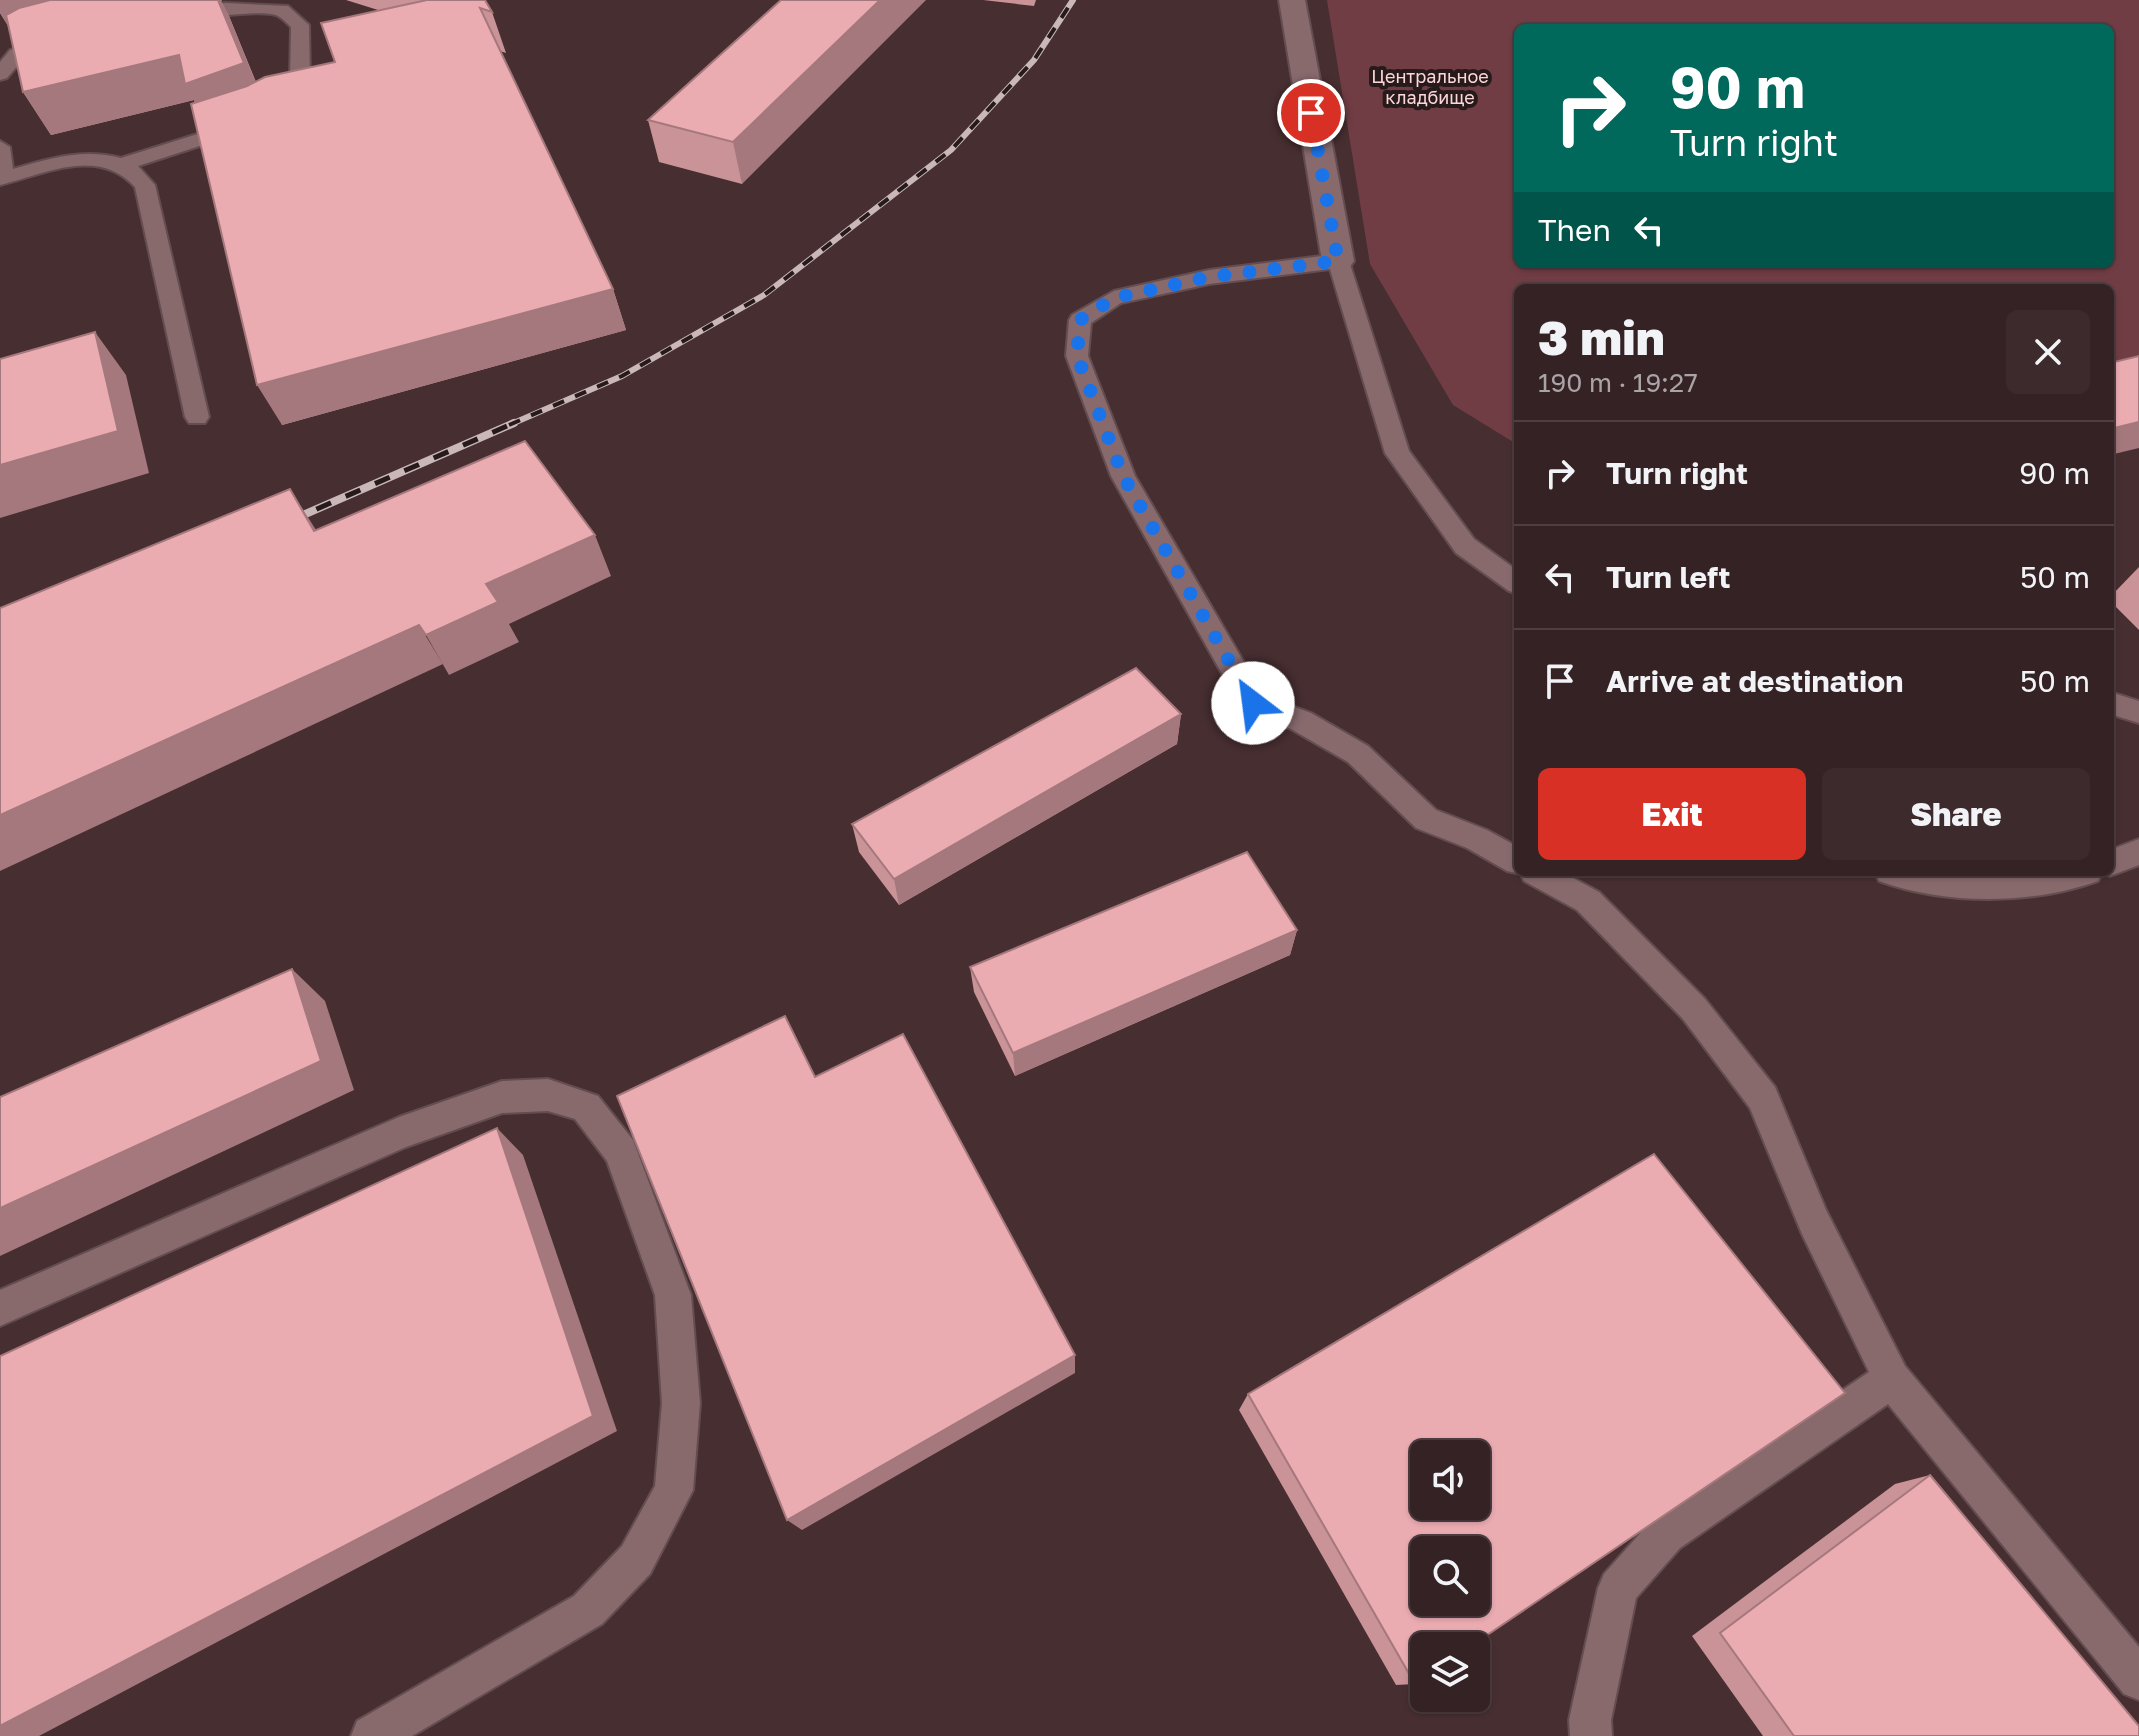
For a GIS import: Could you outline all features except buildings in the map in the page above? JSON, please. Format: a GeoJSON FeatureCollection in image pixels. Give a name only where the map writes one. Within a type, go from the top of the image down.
{"type":"FeatureCollection","features":[{"type":"Feature","properties":{"kind":"street"},"geometry":{"type":"LineString","coordinates":[[1292,0],[1338,261]]}},
{"type":"Feature","properties":{"kind":"lane"},"geometry":{"type":"LineString","coordinates":[[0,147],[2,178],[65,162],[94,160],[123,164],[266,117],[286,106],[300,81],[300,25],[282,10],[261,8],[165,14]]}},
{"type":"Feature","properties":{"kind":"lane"},"geometry":{"type":"LineString","coordinates":[[0,74],[17,54],[39,43],[67,37]]}},
{"type":"Feature","properties":{"kind":"lane"},"geometry":{"type":"LineString","coordinates":[[123,164],[145,185],[197,417]]}},
{"type":"Feature","properties":{"kind":"lane"},"geometry":{"type":"LineString","coordinates":[[1514,581],[1465,546],[1397,453],[1338,261],[1209,277],[1114,298],[1080,320],[1077,356],[1123,476],[1253,703],[1301,721],[1358,754],[1426,819],[1477,839],[1514,860]]}},
{"type":"Feature","properties":{"kind":"lane"},"geometry":{"type":"LineString","coordinates":[[2114,704],[2139,712]]}},
{"type":"Feature","properties":{"kind":"lane"},"geometry":{"type":"LineString","coordinates":[[2114,861],[2139,852]]}},
{"type":"Feature","properties":{"kind":"lane"},"geometry":{"type":"LineString","coordinates":[[1542,876],[1588,901],[1694,1009],[1763,1098],[1814,1222],[1892,1379],[2139,1679]]}},
{"type":"Feature","properties":{"kind":"lane"},"geometry":{"type":"LineString","coordinates":[[1901,876],[1987,884],[2076,876]]}},
{"type":"Feature","properties":{"kind":"lane"},"geometry":{"type":"LineString","coordinates":[[0,1308],[399,1133],[502,1097],[548,1095],[586,1107],[621,1152],[673,1295],[681,1403],[674,1490],[636,1560],[588,1610],[372,1736]]}},
{"type":"Feature","properties":{"kind":"lane"},"geometry":{"type":"LineString","coordinates":[[1591,1736],[1590,1720],[1618,1588],[1666,1534],[1892,1379]]}},
{"type":"Feature","properties":{"kind":"green space","name":"Центральное кладбище"},"geometry":{"type":"Polygon","coordinates":[[[1327,0],[2139,0],[2139,387],[2114,392],[2114,284],[1514,284],[1514,443],[1453,405],[1370,264],[1327,0]]]}},
{"type":"Feature","properties":{"kind":"railway"},"geometry":{"type":"LineString","coordinates":[[509,425],[622,376],[764,295],[951,150],[1034,60],[1073,0]]}},
{"type":"Feature","properties":{"kind":"railway"},"geometry":{"type":"LineString","coordinates":[[287,522],[514,423]]}},
{"type":"Feature","properties":{"kind":"route"},"geometry":{"type":"LineString","coordinates":[[1253,703],[1123,476],[1077,356],[1080,320],[1114,298],[1209,277],[1338,261],[1311,113]]}}]}
